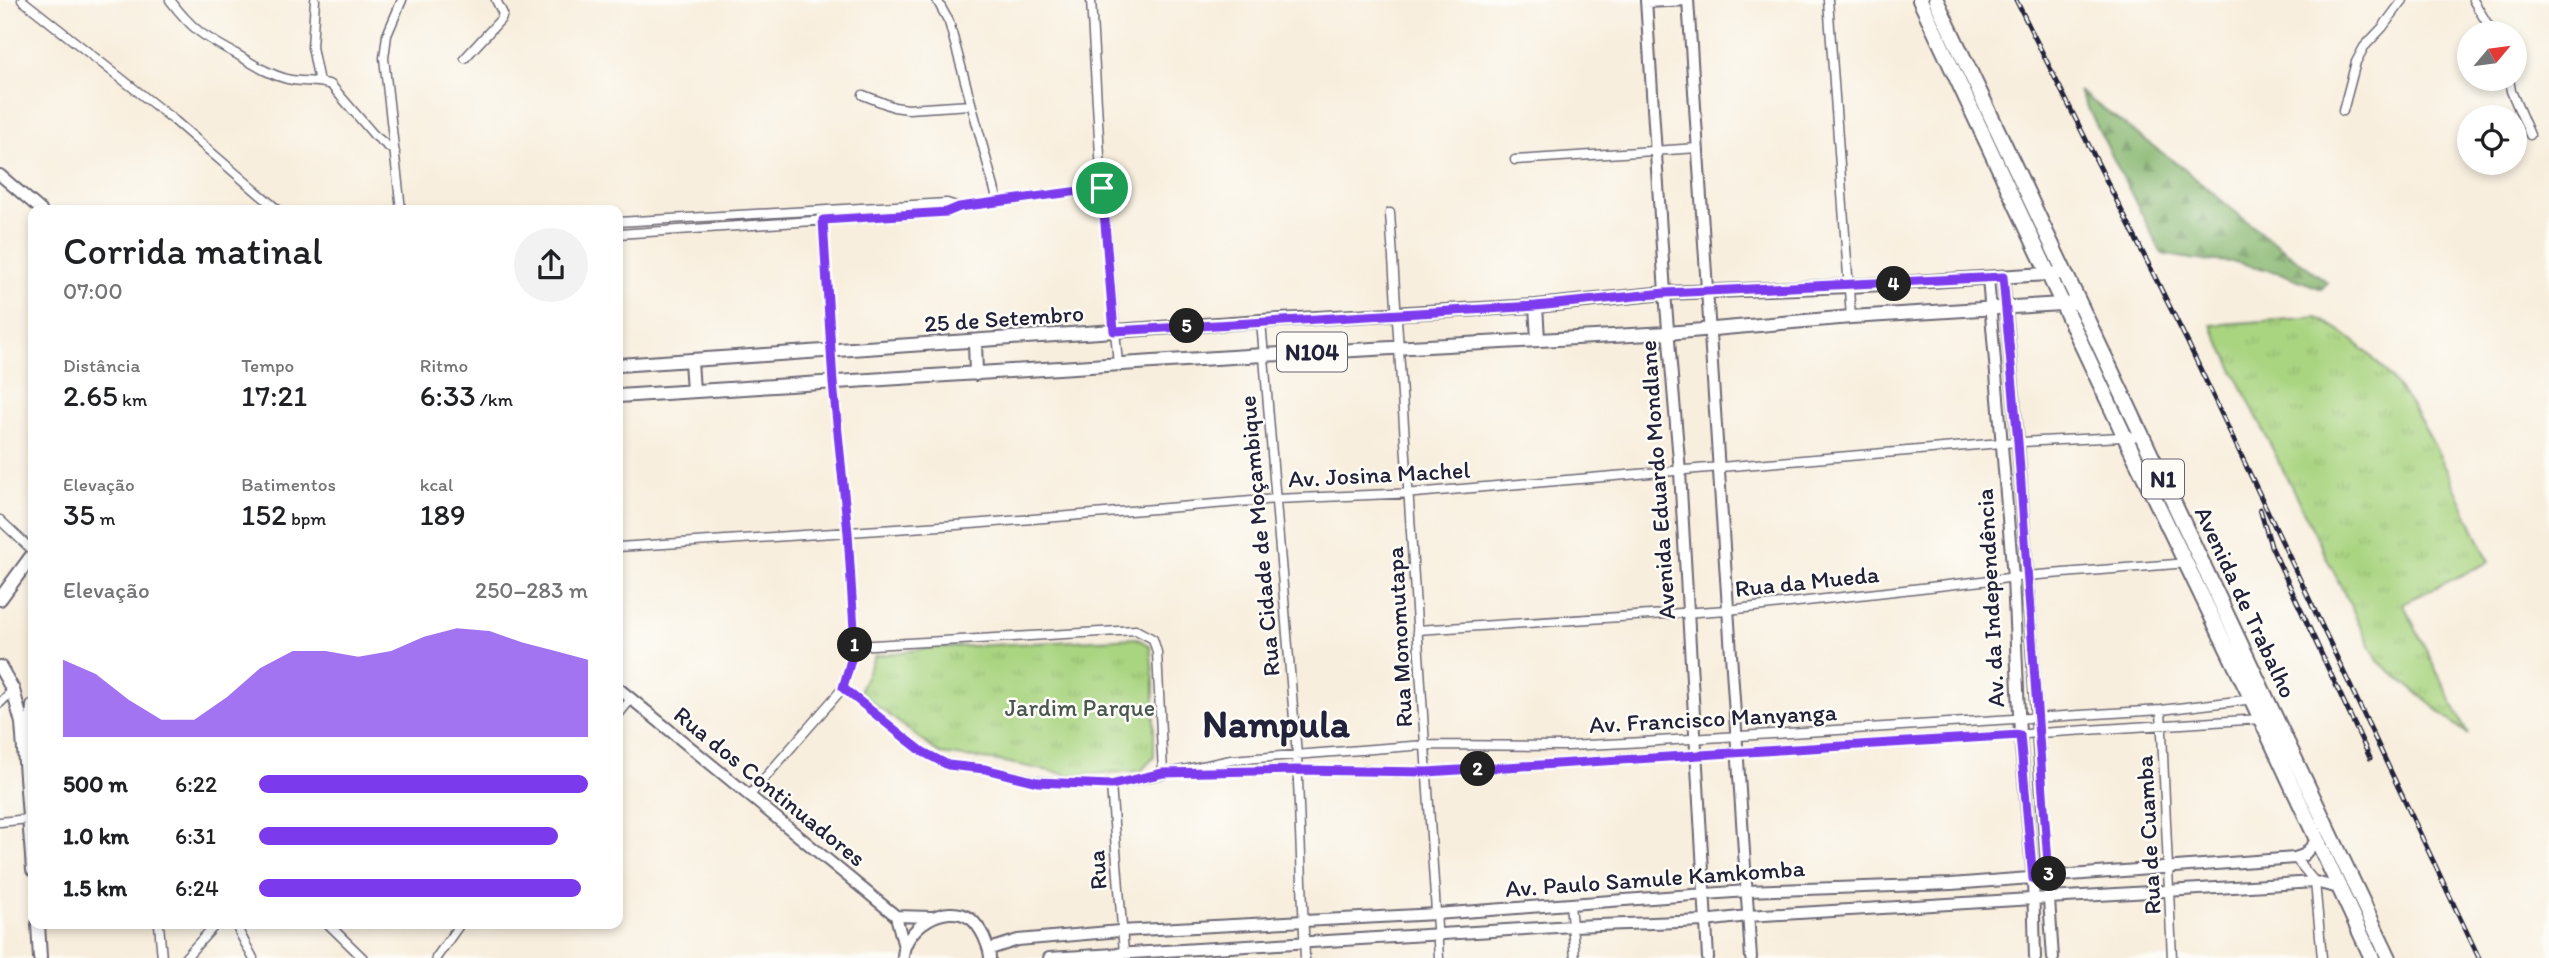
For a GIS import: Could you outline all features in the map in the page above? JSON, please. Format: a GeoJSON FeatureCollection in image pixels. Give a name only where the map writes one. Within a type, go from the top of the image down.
{"type":"FeatureCollection","features":[{"type":"Feature","properties":{"kind":"highway","name":"Avenida de Trabalho"},"geometry":{"type":"LineString","coordinates":[[1920,0],[1942,34],[2056,274],[2143,436],[2259,698],[2293,792],[2372,958]]}},
{"type":"Feature","properties":{"kind":"highway","name":"Avenida de Trabalho"},"geometry":{"type":"LineString","coordinates":[[1936,0],[1942,34]]}},
{"type":"Feature","properties":{"kind":"highway","name":"Avenida de Trabalho"},"geometry":{"type":"LineString","coordinates":[[2071,304],[2125,437],[2185,564],[2259,698]]}},
{"type":"Feature","properties":{"kind":"highway","name":"Avenida de Trabalho"},"geometry":{"type":"LineString","coordinates":[[2267,718],[2307,784],[2389,958]]}},
{"type":"Feature","properties":{"kind":"highway"},"geometry":{"type":"LineString","coordinates":[[2293,792],[2307,784]]}},
{"type":"Feature","properties":{"kind":"main road"},"geometry":{"type":"LineString","coordinates":[[1646,1],[1688,0],[1751,958]]}},
{"type":"Feature","properties":{"kind":"main road","name":"Avenida Eduardo Mondlane"},"geometry":{"type":"LineString","coordinates":[[1646,1],[1679,472],[1708,958]]}},
{"type":"Feature","properties":{"kind":"main road"},"geometry":{"type":"LineString","coordinates":[[0,175],[35,205]]}},
{"type":"Feature","properties":{"kind":"main road","name":"25 de Setembro"},"geometry":{"type":"LineString","coordinates":[[623,365],[1261,321],[1536,306],[1665,293],[2056,274]]}},
{"type":"Feature","properties":{"kind":"main road","name":"Av. da Independência"},"geometry":{"type":"LineString","coordinates":[[2003,277],[2018,442],[2053,958]]}},
{"type":"Feature","properties":{"kind":"main road","name":"Av. da Independência"},"geometry":{"type":"LineString","coordinates":[[1988,278],[2013,578],[2020,735],[2033,879],[2035,958]]}},
{"type":"Feature","properties":{"kind":"main road","name":"N104"},"geometry":{"type":"LineString","coordinates":[[623,396],[1263,355],[1668,333],[1851,317],[2071,304]]}},
{"type":"Feature","properties":{"kind":"main road"},"geometry":{"type":"LineString","coordinates":[[1536,306],[1538,339]]}},
{"type":"Feature","properties":{"kind":"main road"},"geometry":{"type":"LineString","coordinates":[[975,341],[976,374]]}},
{"type":"Feature","properties":{"kind":"main road"},"geometry":{"type":"LineString","coordinates":[[691,361],[693,391]]}},
{"type":"Feature","properties":{"kind":"main road"},"geometry":{"type":"LineString","coordinates":[[0,598],[28,560]]}},
{"type":"Feature","properties":{"kind":"main road"},"geometry":{"type":"LineString","coordinates":[[0,667],[13,690],[22,723],[28,819]]}},
{"type":"Feature","properties":{"kind":"main road","name":"Rua dos Continuadores"},"geometry":{"type":"LineString","coordinates":[[623,692],[896,916]]}},
{"type":"Feature","properties":{"kind":"main road"},"geometry":{"type":"LineString","coordinates":[[27,795],[28,780]]}},
{"type":"Feature","properties":{"kind":"main road"},"geometry":{"type":"LineString","coordinates":[[2295,858],[2304,855],[2317,840]]}},
{"type":"Feature","properties":{"kind":"main road","name":"Av. Paulo Samule Kamkomba"},"geometry":{"type":"LineString","coordinates":[[990,953],[1018,940],[1120,930],[1436,914],[1747,891],[2033,879],[2295,858]]}},
{"type":"Feature","properties":{"kind":"main road","name":"Av. Paulo Samule Kamkomba"},"geometry":{"type":"LineString","coordinates":[[1049,958],[1573,926],[1705,921],[1748,916],[2315,882],[2339,888]]}},
{"type":"Feature","properties":{"kind":"main road"},"geometry":{"type":"LineString","coordinates":[[904,952],[896,916],[931,917],[955,914],[970,918],[979,928],[990,953]]}},
{"type":"Feature","properties":{"kind":"main road"},"geometry":{"type":"LineString","coordinates":[[904,952],[916,928],[931,917]]}},
{"type":"Feature","properties":{"kind":"main road"},"geometry":{"type":"LineString","coordinates":[[37,929],[40,958]]}},
{"type":"Feature","properties":{"kind":"street"},"geometry":{"type":"LineString","coordinates":[[22,0],[175,121],[272,205]]}},
{"type":"Feature","properties":{"kind":"street"},"geometry":{"type":"LineString","coordinates":[[170,0],[186,22],[200,34],[264,72],[299,82],[325,83],[335,88],[374,135],[395,152]]}},
{"type":"Feature","properties":{"kind":"street"},"geometry":{"type":"LineString","coordinates":[[315,0],[312,47],[319,82]]}},
{"type":"Feature","properties":{"kind":"street"},"geometry":{"type":"LineString","coordinates":[[400,205],[384,58],[387,35],[402,0]]}},
{"type":"Feature","properties":{"kind":"street"},"geometry":{"type":"LineString","coordinates":[[465,58],[501,19],[503,14],[496,0]]}},
{"type":"Feature","properties":{"kind":"street"},"geometry":{"type":"LineString","coordinates":[[937,0],[948,22],[998,202]]}},
{"type":"Feature","properties":{"kind":"street"},"geometry":{"type":"LineString","coordinates":[[1091,0],[1102,188],[1118,365]]}},
{"type":"Feature","properties":{"kind":"street"},"geometry":{"type":"LineString","coordinates":[[1828,0],[1851,317]]}},
{"type":"Feature","properties":{"kind":"street"},"geometry":{"type":"LineString","coordinates":[[2343,111],[2356,62],[2364,47],[2403,0]]}},
{"type":"Feature","properties":{"kind":"street"},"geometry":{"type":"LineString","coordinates":[[2473,0],[2486,21]]}},
{"type":"Feature","properties":{"kind":"street"},"geometry":{"type":"LineString","coordinates":[[2511,91],[2530,135]]}},
{"type":"Feature","properties":{"kind":"street"},"geometry":{"type":"LineString","coordinates":[[863,95],[894,107],[908,109],[971,105]]}},
{"type":"Feature","properties":{"kind":"street"},"geometry":{"type":"LineString","coordinates":[[1515,160],[1698,148]]}},
{"type":"Feature","properties":{"kind":"street"},"geometry":{"type":"LineString","coordinates":[[623,234],[916,209],[947,203],[959,207],[1102,188]]}},
{"type":"Feature","properties":{"kind":"street","name":"Rua Monomutapa"},"geometry":{"type":"LineString","coordinates":[[1390,213],[1439,958]]}},
{"type":"Feature","properties":{"kind":"street"},"geometry":{"type":"LineString","coordinates":[[623,222],[823,216]]}},
{"type":"Feature","properties":{"kind":"street"},"geometry":{"type":"LineString","coordinates":[[749,796],[843,688],[855,646],[848,533],[833,383],[823,216]]}},
{"type":"Feature","properties":{"kind":"street","name":"Rua Cidade de Moçambique"},"geometry":{"type":"LineString","coordinates":[[1261,321],[1297,755],[1305,958]]}},
{"type":"Feature","properties":{"kind":"street","name":"Av. Josina Machel"},"geometry":{"type":"LineString","coordinates":[[623,547],[848,533],[1276,499],[1410,493],[2001,443],[2143,436]]}},
{"type":"Feature","properties":{"kind":"street"},"geometry":{"type":"LineString","coordinates":[[0,520],[28,548]]}},
{"type":"Feature","properties":{"kind":"street","name":"Rua da Mueda"},"geometry":{"type":"LineString","coordinates":[[1417,630],[1728,610],[2026,576],[2201,562]]}},
{"type":"Feature","properties":{"kind":"street"},"geometry":{"type":"LineString","coordinates":[[855,646],[1136,630],[1153,639],[1157,652],[1163,773]]}},
{"type":"Feature","properties":{"kind":"street","name":"Av. Francisco Manyanga"},"geometry":{"type":"LineString","coordinates":[[843,688],[923,752],[948,765],[985,769],[1037,782],[1111,785],[1231,761],[1297,755],[1425,746],[1568,746],[1696,739],[2161,710],[2259,698]]}},
{"type":"Feature","properties":{"kind":"street"},"geometry":{"type":"LineString","coordinates":[[0,703],[13,690]]}},
{"type":"Feature","properties":{"kind":"street"},"geometry":{"type":"LineString","coordinates":[[623,709],[631,699]]}},
{"type":"Feature","properties":{"kind":"street","name":"Rua de Cuamba"},"geometry":{"type":"LineString","coordinates":[[2161,710],[2172,958]]}},
{"type":"Feature","properties":{"kind":"street","name":"Av. Francisco Manyanga"},"geometry":{"type":"LineString","coordinates":[[1163,773],[1297,770],[1427,772],[2267,718]]}},
{"type":"Feature","properties":{"kind":"street"},"geometry":{"type":"LineString","coordinates":[[1626,743],[1627,760]]}},
{"type":"Feature","properties":{"kind":"street"},"geometry":{"type":"LineString","coordinates":[[1568,746],[1570,764]]}},
{"type":"Feature","properties":{"kind":"street","name":"Rua"},"geometry":{"type":"LineString","coordinates":[[1111,785],[1120,930],[1124,953]]}},
{"type":"Feature","properties":{"kind":"street"},"geometry":{"type":"LineString","coordinates":[[0,822],[28,819]]}},
{"type":"Feature","properties":{"kind":"street"},"geometry":{"type":"LineString","coordinates":[[2295,858],[2315,882],[2322,958]]}},
{"type":"Feature","properties":{"kind":"street"},"geometry":{"type":"LineString","coordinates":[[1570,904],[1575,958]]}},
{"type":"Feature","properties":{"kind":"street"},"geometry":{"type":"LineString","coordinates":[[159,929],[162,958]]}},
{"type":"Feature","properties":{"kind":"street"},"geometry":{"type":"LineString","coordinates":[[185,958],[211,929]]}},
{"type":"Feature","properties":{"kind":"street"},"geometry":{"type":"LineString","coordinates":[[238,929],[253,958]]}},
{"type":"Feature","properties":{"kind":"street"},"geometry":{"type":"LineString","coordinates":[[333,929],[363,958]]}},
{"type":"Feature","properties":{"kind":"street"},"geometry":{"type":"LineString","coordinates":[[436,958],[456,929]]}},
{"type":"Feature","properties":{"kind":"green space"},"geometry":{"type":"Polygon","coordinates":[[[2079,91],[2184,169],[2250,224],[2327,282],[2322,289],[2280,273],[2235,262],[2196,260],[2162,254],[2079,91]]]}},
{"type":"Feature","properties":{"kind":"green space"},"geometry":{"type":"Polygon","coordinates":[[[2316,317],[2349,337],[2377,362],[2401,391],[2440,457],[2489,562],[2403,603],[2468,735],[2378,661],[2211,325],[2316,317]]]}},
{"type":"Feature","properties":{"kind":"green space","name":"Jardim Parque"},"geometry":{"type":"Polygon","coordinates":[[[1137,638],[1150,646],[1154,682],[1154,757],[1141,771],[1070,775],[999,761],[940,754],[859,692],[875,656],[929,648],[1137,638]]]}},
{"type":"Feature","properties":{"kind":"railway"},"geometry":{"type":"LineString","coordinates":[[2016,0],[2188,343],[2479,958]]}},
{"type":"Feature","properties":{"kind":"railway"},"geometry":{"type":"LineString","coordinates":[[2260,509],[2271,546],[2370,758]]}},
{"type":"Feature","properties":{"kind":"district","name":"Nampula"},"geometry":{"type":"Point","coordinates":[1276,724]}},
{"type":"Feature","properties":{"kind":"route"},"geometry":{"type":"LineString","coordinates":[[1102,188],[1114,331],[1536,306],[1665,293],[2003,277],[2018,442],[2049,877],[2033,879],[2020,735],[1427,772],[1297,770],[1163,773],[1111,785],[1037,782],[985,769],[948,765],[923,752],[843,688],[855,646],[848,533],[833,383],[823,220],[947,212],[959,207],[1102,188]]}}]}
